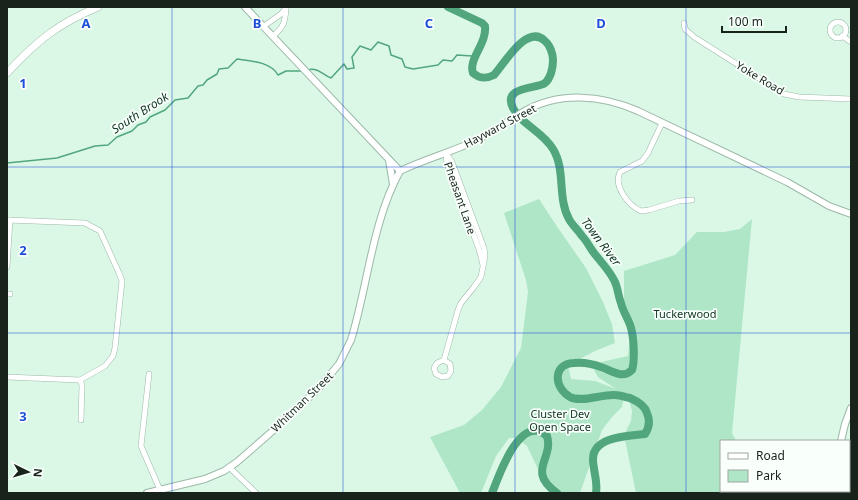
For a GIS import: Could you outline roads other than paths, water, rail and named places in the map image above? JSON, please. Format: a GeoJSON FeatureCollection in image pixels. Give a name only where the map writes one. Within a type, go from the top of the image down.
{"type":"FeatureCollection","features":[{"type":"Feature","properties":{"kind":"main road"},"geometry":{"type":"LineString","coordinates":[[7,73],[32,47],[55,29],[71,19],[98,7]]}},
{"type":"Feature","properties":{"kind":"street"},"geometry":{"type":"LineString","coordinates":[[245,7],[400,171]]}},
{"type":"Feature","properties":{"kind":"street"},"geometry":{"type":"LineString","coordinates":[[264,26],[287,8]]}},
{"type":"Feature","properties":{"kind":"street"},"geometry":{"type":"LineString","coordinates":[[273,36],[280,31],[285,22],[287,8]]}},
{"type":"Feature","properties":{"kind":"street","name":"Yoke Road"},"geometry":{"type":"LineString","coordinates":[[684,23],[685,29],[694,37],[784,94],[799,97],[851,99]]}},
{"type":"Feature","properties":{"kind":"street"},"geometry":{"type":"LineString","coordinates":[[842,36],[851,42]]}},
{"type":"Feature","properties":{"kind":"street","name":"Hayward Street"},"geometry":{"type":"LineString","coordinates":[[400,171],[483,137],[522,112],[538,105],[556,99],[593,98],[621,104],[787,182],[829,206],[851,214]]}},
{"type":"Feature","properties":{"kind":"street"},"geometry":{"type":"LineString","coordinates":[[662,123],[648,153],[642,161],[620,172],[618,179],[619,186],[629,202],[641,211],[679,201],[692,200]]}},
{"type":"Feature","properties":{"kind":"street","name":"Pheasant Lane"},"geometry":{"type":"LineString","coordinates":[[444,360],[458,310],[461,303],[480,279],[485,257],[485,250],[468,214],[452,162],[446,153]]}},
{"type":"Feature","properties":{"kind":"street"},"geometry":{"type":"LineString","coordinates":[[389,160],[393,184]]}},
{"type":"Feature","properties":{"kind":"street","name":"Whitman Street"},"geometry":{"type":"LineString","coordinates":[[147,493],[205,479],[229,467],[269,435],[308,399],[335,370],[343,359],[353,334],[377,234],[393,184],[400,171]]}},
{"type":"Feature","properties":{"kind":"street"},"geometry":{"type":"LineString","coordinates":[[7,267],[8,220],[85,223],[100,231],[119,273],[122,287],[115,348],[113,356],[105,366],[80,380],[7,377]]}},
{"type":"Feature","properties":{"kind":"street"},"geometry":{"type":"LineString","coordinates":[[149,374],[142,446],[160,490]]}},
{"type":"Feature","properties":{"kind":"street"},"geometry":{"type":"LineString","coordinates":[[80,380],[82,385],[81,420]]}},
{"type":"Feature","properties":{"kind":"street"},"geometry":{"type":"LineString","coordinates":[[841,440],[851,408]]}},
{"type":"Feature","properties":{"kind":"street"},"geometry":{"type":"LineString","coordinates":[[229,467],[256,493]]}},
{"type":"Feature","properties":{"kind":"waterway","name":"Town River"},"geometry":{"type":"LineString","coordinates":[[448,7],[482,23],[485,26],[485,33],[472,68],[473,73],[478,76],[486,78],[494,75],[516,47],[531,37],[538,37],[545,41],[552,52],[553,66],[547,81],[541,85],[516,92],[512,96],[511,101],[517,114],[549,143],[557,157],[561,175],[565,211],[569,219],[614,280],[631,328],[634,349],[633,366],[632,370],[628,373],[620,374],[591,364],[574,363],[567,364],[562,367],[559,372],[558,383],[565,393],[575,399],[586,399],[610,395],[619,395],[630,398],[643,406],[649,418],[648,427],[645,434],[613,439],[605,442],[595,451],[593,459],[596,493]]}},
{"type":"Feature","properties":{"kind":"waterway","name":"South Brook"},"geometry":{"type":"LineString","coordinates":[[307,70],[317,70],[331,78],[344,64],[347,69],[354,68],[352,57],[360,46],[371,50],[378,42],[389,46],[391,55],[402,59],[405,67],[413,69],[438,65],[443,60],[452,61],[457,55],[475,57]]}},
{"type":"Feature","properties":{"kind":"waterway","name":"South Brook"},"geometry":{"type":"LineString","coordinates":[[7,163],[57,158],[95,146],[108,145],[117,137],[132,131],[138,125],[146,122],[150,117],[165,110],[175,100],[188,98],[198,86],[203,85],[207,80],[217,74],[219,69],[228,68],[237,59],[266,65],[271,67],[278,75],[286,71],[303,71]]}},
{"type":"Feature","properties":{"kind":"waterway","name":"Town River"},"geometry":{"type":"LineString","coordinates":[[492,493],[505,461],[512,449],[528,432],[537,431],[547,436],[548,444],[542,471],[543,478],[557,493]]}},
{"type":"Feature","properties":{"kind":"park label","name":"Tuckerwood"},"geometry":{"type":"Point","coordinates":[685,314]}},
{"type":"Feature","properties":{"kind":"park label","name":"Cluster Dev Open Space"},"geometry":{"type":"Point","coordinates":[560,420]}}]}
